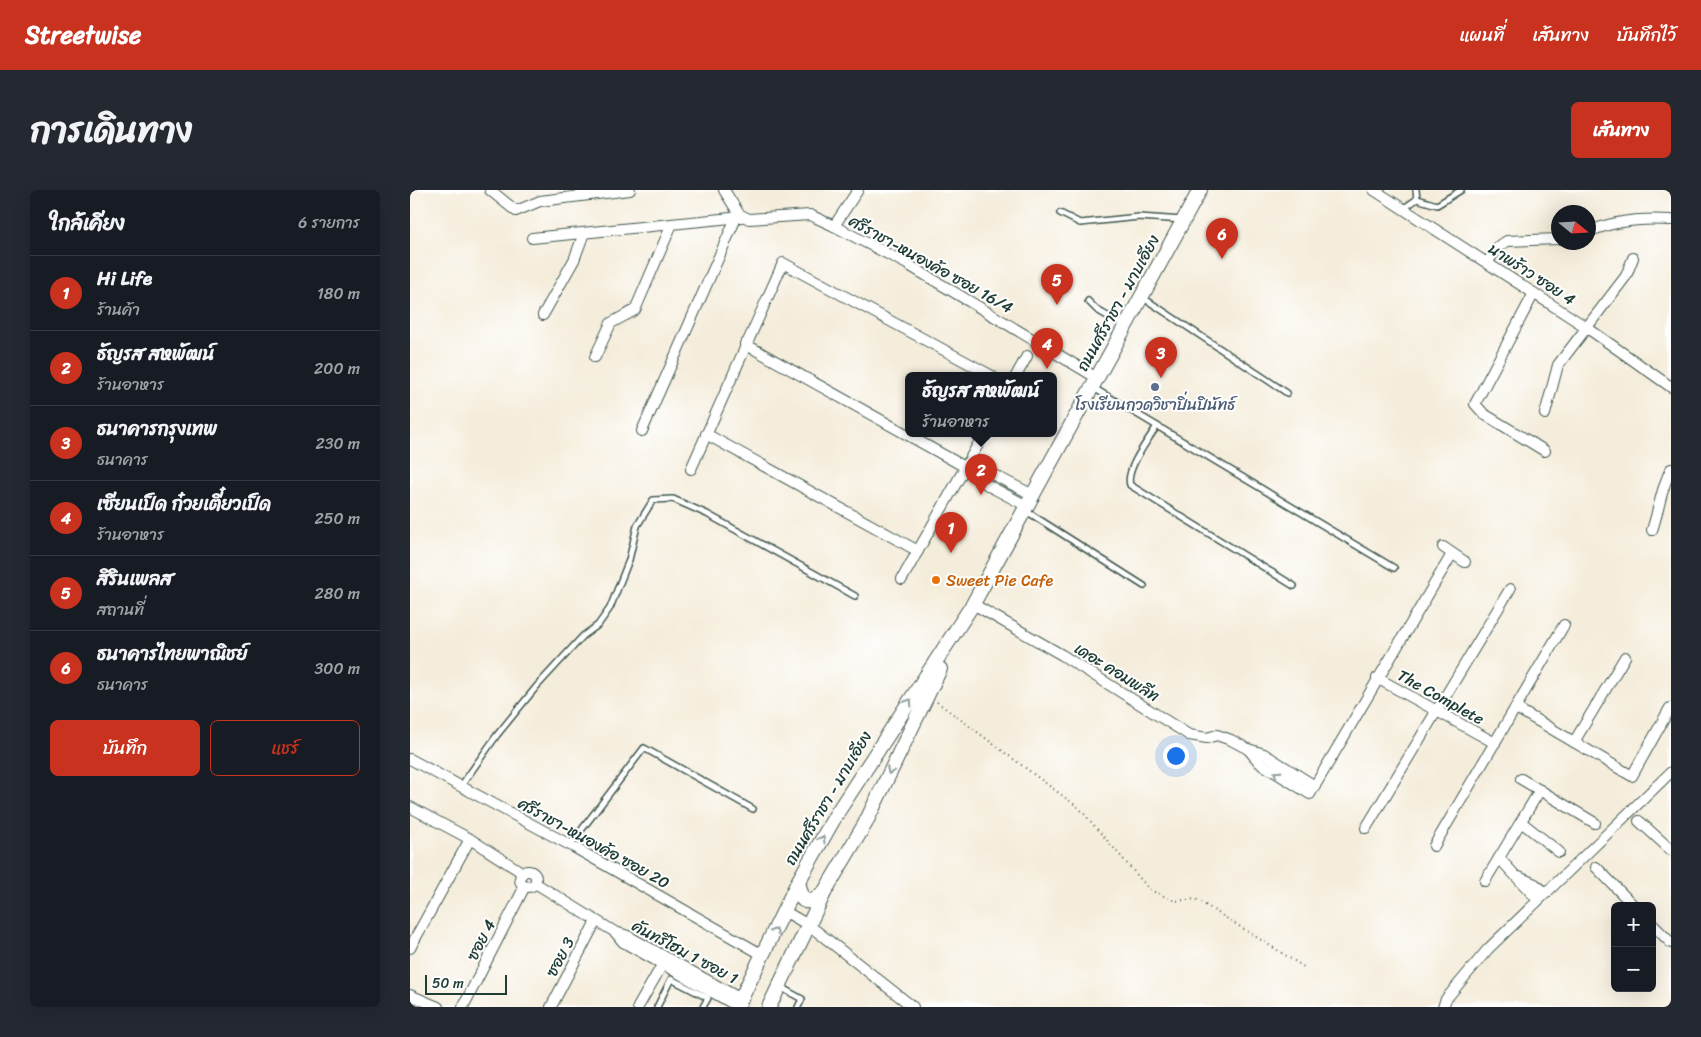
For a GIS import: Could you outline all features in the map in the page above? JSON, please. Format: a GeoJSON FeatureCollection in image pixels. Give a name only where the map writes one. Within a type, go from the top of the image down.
{"type":"FeatureCollection","features":[{"type":"Feature","properties":{"kind":"main road","name":"ถนนศรีราชา - มาบเอียง"},"geometry":{"type":"LineString","coordinates":[[738,1004],[798,882],[837,813],[973,604],[1200,190]]}},
{"type":"Feature","properties":{"kind":"main road","name":"ถนนศรีราชา - มาบเอียง"},"geometry":{"type":"LineString","coordinates":[[769,1007],[810,926],[825,891],[865,824],[965,617]]}},
{"type":"Feature","properties":{"kind":"main road"},"geometry":{"type":"LineString","coordinates":[[798,882],[800,896],[808,902],[815,900],[825,891]]}},
{"type":"Feature","properties":{"kind":"street"},"geometry":{"type":"LineString","coordinates":[[490,190],[516,211],[540,201],[630,190]]}},
{"type":"Feature","properties":{"kind":"street"},"geometry":{"type":"LineString","coordinates":[[642,431],[741,218],[724,190]]}},
{"type":"Feature","properties":{"kind":"street"},"geometry":{"type":"LineString","coordinates":[[834,226],[858,190]]}},
{"type":"Feature","properties":{"kind":"street","name":"นาพร้าว ซอย 4"},"geometry":{"type":"LineString","coordinates":[[1374,190],[1586,326],[1671,387]]}},
{"type":"Feature","properties":{"kind":"street","name":"ศรีราชา-หนองค้อ ซอย 16/4"},"geometry":{"type":"LineString","coordinates":[[532,238],[741,218],[810,215],[907,264],[1094,383]]}},
{"type":"Feature","properties":{"kind":"street"},"geometry":{"type":"LineString","coordinates":[[1596,228],[1608,223],[1646,218],[1671,220]]}},
{"type":"Feature","properties":{"kind":"street"},"geometry":{"type":"LineString","coordinates":[[596,357],[611,323],[635,310],[672,224]]}},
{"type":"Feature","properties":{"kind":"street"},"geometry":{"type":"LineString","coordinates":[[543,315],[574,260],[584,233]]}},
{"type":"Feature","properties":{"kind":"street"},"geometry":{"type":"LineString","coordinates":[[1487,264],[1498,247],[1507,241],[1551,239]]}},
{"type":"Feature","properties":{"kind":"street"},"geometry":{"type":"LineString","coordinates":[[1545,414],[1558,365],[1626,276],[1633,258]]}},
{"type":"Feature","properties":{"kind":"street"},"geometry":{"type":"LineString","coordinates":[[691,469],[745,344],[783,263],[985,372]]}},
{"type":"Feature","properties":{"kind":"street"},"geometry":{"type":"LineString","coordinates":[[1534,293],[1475,404],[1484,414],[1545,451]]}},
{"type":"Feature","properties":{"kind":"street"},"geometry":{"type":"LineString","coordinates":[[745,344],[905,433]]}},
{"type":"Feature","properties":{"kind":"street"},"geometry":{"type":"LineString","coordinates":[[1018,372],[1027,356]]}},
{"type":"Feature","properties":{"kind":"street"},"geometry":{"type":"LineString","coordinates":[[706,434],[918,551]]}},
{"type":"Feature","properties":{"kind":"street"},"geometry":{"type":"LineString","coordinates":[[911,437],[975,473],[994,475],[1027,503]]}},
{"type":"Feature","properties":{"kind":"street"},"geometry":{"type":"LineString","coordinates":[[902,580],[982,437]]}},
{"type":"Feature","properties":{"kind":"street"},"geometry":{"type":"LineString","coordinates":[[1652,530],[1660,507],[1661,494],[1671,469]]}},
{"type":"Feature","properties":{"kind":"street"},"geometry":{"type":"LineString","coordinates":[[1442,548],[1465,562]]}},
{"type":"Feature","properties":{"kind":"street"},"geometry":{"type":"LineString","coordinates":[[1377,678],[1452,554]]}},
{"type":"Feature","properties":{"kind":"street"},"geometry":{"type":"LineString","coordinates":[[1366,828],[1510,589]]}},
{"type":"Feature","properties":{"kind":"street","name":"เดอะ คอมพลีท"},"geometry":{"type":"LineString","coordinates":[[973,604],[1062,655],[1189,734],[1207,738],[1217,735],[1248,749]]}},
{"type":"Feature","properties":{"kind":"street"},"geometry":{"type":"LineString","coordinates":[[1434,846],[1564,625]]}},
{"type":"Feature","properties":{"kind":"street"},"geometry":{"type":"LineString","coordinates":[[1574,742],[1625,657]]}},
{"type":"Feature","properties":{"kind":"street","name":"The Complete"},"geometry":{"type":"LineString","coordinates":[[1248,749],[1264,754],[1312,790],[1377,678],[1495,743]]}},
{"type":"Feature","properties":{"kind":"street"},"geometry":{"type":"LineString","coordinates":[[1516,708],[1632,776],[1670,708]]}},
{"type":"Feature","properties":{"kind":"street","name":"ศรีราชา-หนองค้อ ซอย 20"},"geometry":{"type":"LineString","coordinates":[[410,759],[570,844],[763,954]]}},
{"type":"Feature","properties":{"kind":"street"},"geometry":{"type":"LineString","coordinates":[[1443,1007],[1446,999],[1488,949],[1671,772]]}},
{"type":"Feature","properties":{"kind":"street"},"geometry":{"type":"LineString","coordinates":[[1521,779],[1595,823]]}},
{"type":"Feature","properties":{"kind":"street"},"geometry":{"type":"LineString","coordinates":[[1485,881],[1540,790]]}},
{"type":"Feature","properties":{"kind":"street"},"geometry":{"type":"LineString","coordinates":[[410,807],[470,839],[523,874],[521,880],[530,885]]}},
{"type":"Feature","properties":{"kind":"street"},"geometry":{"type":"LineString","coordinates":[[1639,821],[1671,850]]}},
{"type":"Feature","properties":{"kind":"street"},"geometry":{"type":"LineString","coordinates":[[1520,822],[1559,852]]}},
{"type":"Feature","properties":{"kind":"street"},"geometry":{"type":"LineString","coordinates":[[410,948],[470,839]]}},
{"type":"Feature","properties":{"kind":"street"},"geometry":{"type":"LineString","coordinates":[[1498,858],[1518,876],[1529,892],[1542,896]]}},
{"type":"Feature","properties":{"kind":"street"},"geometry":{"type":"LineString","coordinates":[[1596,867],[1630,902]]}},
{"type":"Feature","properties":{"kind":"street","name":"คันทรีโฮม 1 ซอย 1"},"geometry":{"type":"LineString","coordinates":[[530,885],[615,932],[623,942],[665,961],[738,1004]]}},
{"type":"Feature","properties":{"kind":"street","name":"ซอย 4"},"geometry":{"type":"LineString","coordinates":[[463,1007],[530,885]]}},
{"type":"Feature","properties":{"kind":"street"},"geometry":{"type":"LineString","coordinates":[[784,911],[810,926],[913,1007]]}},
{"type":"Feature","properties":{"kind":"street","name":"ซอย 3"},"geometry":{"type":"LineString","coordinates":[[551,1007],[596,921]]}},
{"type":"Feature","properties":{"kind":"street"},"geometry":{"type":"LineString","coordinates":[[1656,928],[1671,943]]}},
{"type":"Feature","properties":{"kind":"street"},"geometry":{"type":"LineString","coordinates":[[638,1007],[665,961]]}},
{"type":"Feature","properties":{"kind":"street"},"geometry":{"type":"LineString","coordinates":[[410,995],[438,1007]]}},
{"type":"Feature","properties":{"kind":"lane"},"geometry":{"type":"LineString","coordinates":[[1416,190],[1417,199]]}},
{"type":"Feature","properties":{"kind":"lane"},"geometry":{"type":"LineString","coordinates":[[1417,199],[1437,205],[1460,190]]}},
{"type":"Feature","properties":{"kind":"lane"},"geometry":{"type":"LineString","coordinates":[[1404,208],[1417,199]]}},
{"type":"Feature","properties":{"kind":"lane"},"geometry":{"type":"LineString","coordinates":[[1060,213],[1080,223],[1139,217],[1183,220]]}},
{"type":"Feature","properties":{"kind":"lane"},"geometry":{"type":"LineString","coordinates":[[1142,296],[1287,393]]}},
{"type":"Feature","properties":{"kind":"lane"},"geometry":{"type":"LineString","coordinates":[[1088,301],[1098,310],[1126,326]]}},
{"type":"Feature","properties":{"kind":"lane"},"geometry":{"type":"LineString","coordinates":[[1094,383],[1157,426],[1394,568]]}},
{"type":"Feature","properties":{"kind":"lane"},"geometry":{"type":"LineString","coordinates":[[1157,426],[1132,469],[1128,479],[1130,485],[1294,586]]}},
{"type":"Feature","properties":{"kind":"lane"},"geometry":{"type":"LineString","coordinates":[[461,786],[497,735],[537,686],[583,636],[598,625],[610,608],[629,560],[637,526],[653,500],[673,499],[707,514],[856,596]]}},
{"type":"Feature","properties":{"kind":"lane"},"geometry":{"type":"LineString","coordinates":[[1027,503],[1144,586]]}},
{"type":"Feature","properties":{"kind":"lane"},"geometry":{"type":"LineString","coordinates":[[570,844],[644,748],[753,809]]}},
{"type":"Feature","properties":{"kind":"lane"},"geometry":{"type":"LineString","coordinates":[[657,1007],[672,979],[708,998],[703,1007]]}},
{"type":"Feature","properties":{"kind":"lane"},"geometry":{"type":"LineString","coordinates":[[779,987],[802,999],[798,1007]]}},
{"type":"Feature","properties":{"kind":"path"},"geometry":{"type":"LineString","coordinates":[[927,695],[1079,808],[1150,890],[1175,901],[1196,899],[1304,967]]}},
{"type":"Feature","properties":{"kind":"place","name":"ธนาคารไทยพาณิชย์"},"geometry":{"type":"Point","coordinates":[1222,259]}},
{"type":"Feature","properties":{"kind":"place","name":"สิรินเพลส"},"geometry":{"type":"Point","coordinates":[1057,305]}},
{"type":"Feature","properties":{"kind":"place","name":"เซียนเป็ด ก๋วยเตี๋ยวเป็ด"},"geometry":{"type":"Point","coordinates":[1047,369]}},
{"type":"Feature","properties":{"kind":"place","name":"ธนาคารกรุงเทพ"},"geometry":{"type":"Point","coordinates":[1161,378]}},
{"type":"Feature","properties":{"kind":"place","name":"โรงเรียนกวดวิชาปิ่นปินัทธ์"},"geometry":{"type":"Point","coordinates":[1155,387]}},
{"type":"Feature","properties":{"kind":"place","name":"ธัญรส สหพัฒน์"},"geometry":{"type":"Point","coordinates":[981,495]}},
{"type":"Feature","properties":{"kind":"place","name":"Hi Life"},"geometry":{"type":"Point","coordinates":[951,553]}},
{"type":"Feature","properties":{"kind":"place","name":"Sweet Pie Cafe"},"geometry":{"type":"Point","coordinates":[936,580]}}]}
